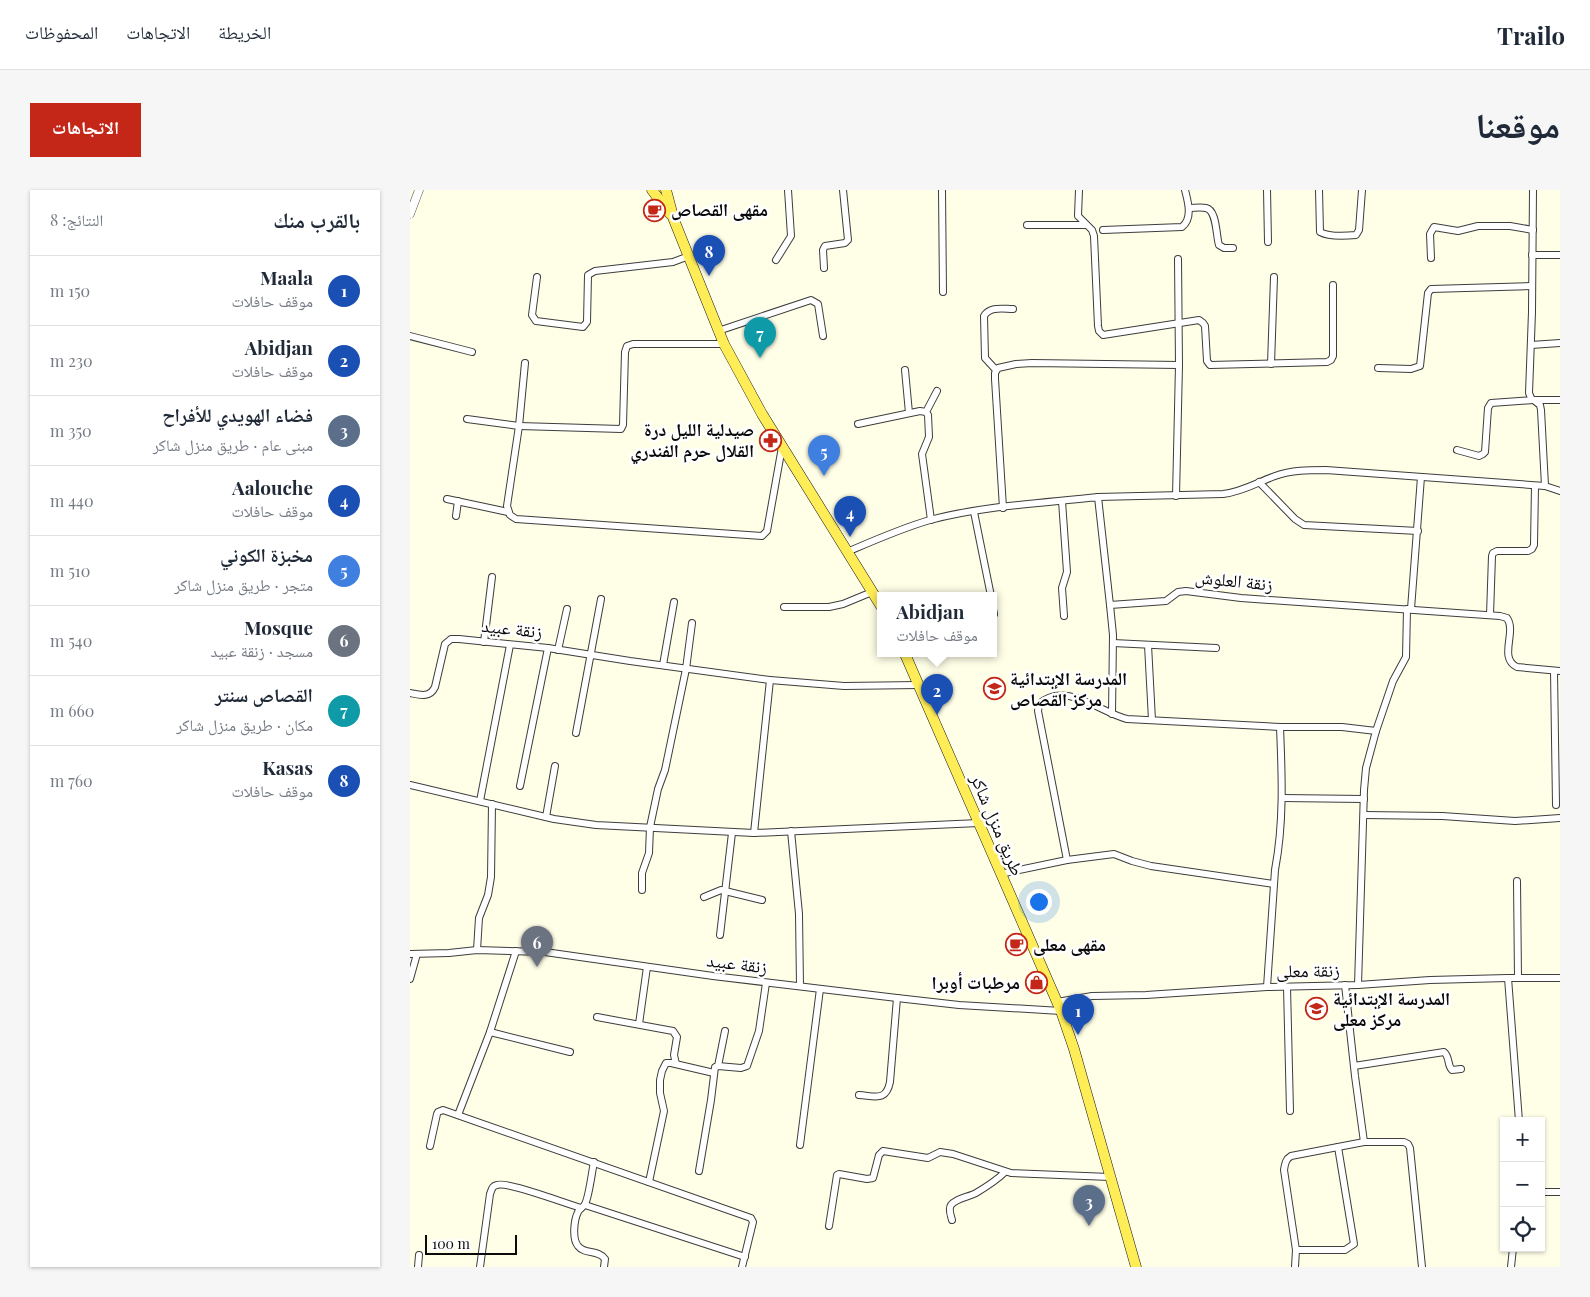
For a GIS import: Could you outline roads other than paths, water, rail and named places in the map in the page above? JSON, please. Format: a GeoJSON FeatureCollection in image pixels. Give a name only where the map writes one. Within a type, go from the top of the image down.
{"type":"FeatureCollection","features":[{"type":"Feature","properties":{"kind":"main road"},"geometry":{"type":"LineString","coordinates":[[652,190],[674,220]]}},
{"type":"Feature","properties":{"kind":"main road"},"geometry":{"type":"LineString","coordinates":[[666,190],[674,220],[724,344],[749,392],[877,600]]}},
{"type":"Feature","properties":{"kind":"main road","name":"طريق منزل شاكر"},"geometry":{"type":"LineString","coordinates":[[906,657],[1058,1006],[1074,1049],[1136,1267]]}},
{"type":"Feature","properties":{"kind":"street"},"geometry":{"type":"LineString","coordinates":[[410,214],[419,190]]}},
{"type":"Feature","properties":{"kind":"street"},"geometry":{"type":"LineString","coordinates":[[776,260],[792,236],[788,190]]}},
{"type":"Feature","properties":{"kind":"street"},"geometry":{"type":"LineString","coordinates":[[824,268],[823,250],[825,246],[845,243],[848,240],[843,190]]}},
{"type":"Feature","properties":{"kind":"street"},"geometry":{"type":"LineString","coordinates":[[942,190],[943,292]]}},
{"type":"Feature","properties":{"kind":"street"},"geometry":{"type":"LineString","coordinates":[[1079,190],[1078,216],[1092,230],[1094,236],[1098,326],[1100,333],[1106,336],[1199,320],[1205,326],[1207,361],[1210,365],[1327,362],[1333,356],[1333,285]]}},
{"type":"Feature","properties":{"kind":"street"},"geometry":{"type":"LineString","coordinates":[[1103,230],[1177,228],[1186,224],[1189,208],[1185,190]]}},
{"type":"Feature","properties":{"kind":"street"},"geometry":{"type":"LineString","coordinates":[[1267,190],[1268,242]]}},
{"type":"Feature","properties":{"kind":"street"},"geometry":{"type":"LineString","coordinates":[[1318,190],[1320,232],[1351,236],[1356,235],[1359,230],[1362,190]]}},
{"type":"Feature","properties":{"kind":"street"},"geometry":{"type":"LineString","coordinates":[[1533,190],[1531,345],[1528,390],[1529,396],[1539,403],[1541,410],[1545,486]]}},
{"type":"Feature","properties":{"kind":"street"},"geometry":{"type":"LineString","coordinates":[[1189,208],[1206,208],[1211,211],[1214,216],[1219,245],[1224,248],[1233,248]]}},
{"type":"Feature","properties":{"kind":"street"},"geometry":{"type":"LineString","coordinates":[[1027,225],[1086,225]]}},
{"type":"Feature","properties":{"kind":"street"},"geometry":{"type":"LineString","coordinates":[[1431,258],[1430,234],[1434,228],[1458,231],[1478,226],[1510,226],[1533,230]]}},
{"type":"Feature","properties":{"kind":"street"},"geometry":{"type":"LineString","coordinates":[[1532,255],[1560,255]]}},
{"type":"Feature","properties":{"kind":"street"},"geometry":{"type":"LineString","coordinates":[[537,277],[532,315],[536,320],[583,327],[587,322],[588,275],[595,271],[674,262],[689,256]]}},
{"type":"Feature","properties":{"kind":"street"},"geometry":{"type":"LineString","coordinates":[[1176,496],[1180,323],[1178,259]]}},
{"type":"Feature","properties":{"kind":"street"},"geometry":{"type":"LineString","coordinates":[[1271,364],[1274,277]]}},
{"type":"Feature","properties":{"kind":"street"},"geometry":{"type":"LineString","coordinates":[[1378,368],[1411,369],[1420,366],[1428,293],[1431,289],[1532,286]]}},
{"type":"Feature","properties":{"kind":"street"},"geometry":{"type":"LineString","coordinates":[[718,331],[811,300],[818,304],[823,336]]}},
{"type":"Feature","properties":{"kind":"street"},"geometry":{"type":"LineString","coordinates":[[996,370],[985,358],[984,316],[986,312],[992,309],[1013,309]]}},
{"type":"Feature","properties":{"kind":"street"},"geometry":{"type":"LineString","coordinates":[[410,336],[472,352]]}},
{"type":"Feature","properties":{"kind":"street"},"geometry":{"type":"LineString","coordinates":[[1531,345],[1560,343]]}},
{"type":"Feature","properties":{"kind":"street"},"geometry":{"type":"LineString","coordinates":[[467,419],[519,426],[621,429],[623,424],[625,352],[628,346],[633,344],[724,344]]}},
{"type":"Feature","properties":{"kind":"street"},"geometry":{"type":"LineString","coordinates":[[525,363],[519,426],[508,501],[508,512],[512,517],[519,520],[762,536],[767,531],[782,447]]}},
{"type":"Feature","properties":{"kind":"street"},"geometry":{"type":"LineString","coordinates":[[1003,508],[996,370],[1001,366],[1016,364],[1179,365]]}},
{"type":"Feature","properties":{"kind":"street"},"geometry":{"type":"LineString","coordinates":[[905,370],[909,414]]}},
{"type":"Feature","properties":{"kind":"street"},"geometry":{"type":"LineString","coordinates":[[931,520],[922,454],[929,436],[928,415],[926,412],[936,391]]}},
{"type":"Feature","properties":{"kind":"street"},"geometry":{"type":"LineString","coordinates":[[1457,450],[1479,456],[1485,452],[1488,408],[1490,404],[1533,400],[1560,400]]}},
{"type":"Feature","properties":{"kind":"street"},"geometry":{"type":"LineString","coordinates":[[858,424],[920,411],[926,412]]}},
{"type":"Feature","properties":{"kind":"street"},"geometry":{"type":"LineString","coordinates":[[847,552],[899,530],[931,520],[974,512],[1098,497],[1229,493],[1275,476],[1300,470],[1326,470],[1545,486],[1560,491]]}},
{"type":"Feature","properties":{"kind":"street"},"geometry":{"type":"LineString","coordinates":[[1358,985],[1366,768],[1376,731],[1394,681],[1406,657],[1421,477]]}},
{"type":"Feature","properties":{"kind":"street"},"geometry":{"type":"LineString","coordinates":[[1258,482],[1295,520],[1304,525],[1418,531]]}},
{"type":"Feature","properties":{"kind":"street"},"geometry":{"type":"LineString","coordinates":[[1490,615],[1493,553],[1496,551],[1528,551],[1534,545],[1535,486]]}},
{"type":"Feature","properties":{"kind":"street"},"geometry":{"type":"LineString","coordinates":[[1098,497],[1113,643],[1112,714]]}},
{"type":"Feature","properties":{"kind":"street"},"geometry":{"type":"LineString","coordinates":[[447,499],[508,512]]}},
{"type":"Feature","properties":{"kind":"street"},"geometry":{"type":"LineString","coordinates":[[456,516],[458,501]]}},
{"type":"Feature","properties":{"kind":"street"},"geometry":{"type":"LineString","coordinates":[[1062,501],[1067,572],[1062,588],[1064,616]]}},
{"type":"Feature","properties":{"kind":"street"},"geometry":{"type":"LineString","coordinates":[[974,512],[990,592]]}},
{"type":"Feature","properties":{"kind":"street"},"geometry":{"type":"LineString","coordinates":[[484,642],[492,577]]}},
{"type":"Feature","properties":{"kind":"street","name":"زنقة العلوش"},"geometry":{"type":"LineString","coordinates":[[1110,605],[1166,601],[1178,592],[1186,591],[1242,598],[1505,617],[1510,623],[1508,657],[1512,665],[1557,671]]}},
{"type":"Feature","properties":{"kind":"street"},"geometry":{"type":"LineString","coordinates":[[784,607],[829,607],[843,604],[872,592]]}},
{"type":"Feature","properties":{"kind":"street"},"geometry":{"type":"LineString","coordinates":[[576,733],[601,599]]}},
{"type":"Feature","properties":{"kind":"street"},"geometry":{"type":"LineString","coordinates":[[663,665],[674,602]]}},
{"type":"Feature","properties":{"kind":"street"},"geometry":{"type":"LineString","coordinates":[[558,650],[568,609]]}},
{"type":"Feature","properties":{"kind":"street"},"geometry":{"type":"LineString","coordinates":[[642,890],[642,873],[649,853],[650,827],[658,789],[665,770],[686,669],[692,623]]}},
{"type":"Feature","properties":{"kind":"street","name":"زنقة عبيد"},"geometry":{"type":"LineString","coordinates":[[410,693],[428,695],[433,692],[444,649],[448,641],[459,639],[548,648],[770,680],[844,686],[919,685]]}},
{"type":"Feature","properties":{"kind":"street"},"geometry":{"type":"LineString","coordinates":[[1113,643],[1216,648]]}},
{"type":"Feature","properties":{"kind":"street"},"geometry":{"type":"LineString","coordinates":[[480,801],[510,645]]}},
{"type":"Feature","properties":{"kind":"street"},"geometry":{"type":"LineString","coordinates":[[1148,645],[1152,720]]}},
{"type":"Feature","properties":{"kind":"street"},"geometry":{"type":"LineString","coordinates":[[520,786],[548,648]]}},
{"type":"Feature","properties":{"kind":"street"},"geometry":{"type":"LineString","coordinates":[[1556,804],[1557,671]]}},
{"type":"Feature","properties":{"kind":"street"},"geometry":{"type":"LineString","coordinates":[[754,833],[770,680]]}},
{"type":"Feature","properties":{"kind":"street"},"geometry":{"type":"LineString","coordinates":[[1067,860],[1038,711],[1039,704],[1044,699],[1066,696],[1092,703],[1112,714],[1127,719],[1280,727],[1327,727],[1376,731]]}},
{"type":"Feature","properties":{"kind":"street"},"geometry":{"type":"LineString","coordinates":[[1267,987],[1282,798],[1280,727]]}},
{"type":"Feature","properties":{"kind":"street"},"geometry":{"type":"LineString","coordinates":[[546,817],[555,766]]}},
{"type":"Feature","properties":{"kind":"street"},"geometry":{"type":"LineString","coordinates":[[410,785],[546,817],[585,824],[754,833],[979,823]]}},
{"type":"Feature","properties":{"kind":"street"},"geometry":{"type":"LineString","coordinates":[[1282,798],[1364,799]]}},
{"type":"Feature","properties":{"kind":"street"},"geometry":{"type":"LineString","coordinates":[[477,950],[479,918],[488,895],[491,877],[492,804]]}},
{"type":"Feature","properties":{"kind":"street"},"geometry":{"type":"LineString","coordinates":[[1364,814],[1442,816],[1515,821],[1560,818]]}},
{"type":"Feature","properties":{"kind":"street"},"geometry":{"type":"LineString","coordinates":[[791,832],[799,914],[800,986]]}},
{"type":"Feature","properties":{"kind":"street"},"geometry":{"type":"LineString","coordinates":[[720,935],[732,833]]}},
{"type":"Feature","properties":{"kind":"street"},"geometry":{"type":"LineString","coordinates":[[1000,874],[1067,860],[1116,854],[1151,866],[1274,884]]}},
{"type":"Feature","properties":{"kind":"street"},"geometry":{"type":"LineString","coordinates":[[1517,881],[1518,978]]}},
{"type":"Feature","properties":{"kind":"street"},"geometry":{"type":"LineString","coordinates":[[704,897],[720,890],[726,890],[762,900]]}},
{"type":"Feature","properties":{"kind":"street","name":"زنقة عبيد"},"geometry":{"type":"LineString","coordinates":[[414,954],[477,950],[545,952],[766,983],[959,1005],[1058,1006]]}},
{"type":"Feature","properties":{"kind":"street"},"geometry":{"type":"LineString","coordinates":[[458,1115],[490,1032],[516,951]]}},
{"type":"Feature","properties":{"kind":"street"},"geometry":{"type":"LineString","coordinates":[[410,979],[414,954]]}},
{"type":"Feature","properties":{"kind":"street"},"geometry":{"type":"LineString","coordinates":[[639,1024],[647,967]]}},
{"type":"Feature","properties":{"kind":"street"},"geometry":{"type":"LineString","coordinates":[[1508,978],[1519,1117]]}},
{"type":"Feature","properties":{"kind":"street","name":"زنقة معلى"},"geometry":{"type":"LineString","coordinates":[[1058,1006],[1092,996],[1146,995],[1267,987],[1358,985],[1430,980],[1560,978]]}},
{"type":"Feature","properties":{"kind":"street"},"geometry":{"type":"LineString","coordinates":[[718,1066],[741,1068],[747,1066],[759,1031],[766,983]]}},
{"type":"Feature","properties":{"kind":"street"},"geometry":{"type":"LineString","coordinates":[[1345,985],[1364,1142]]}},
{"type":"Feature","properties":{"kind":"street"},"geometry":{"type":"LineString","coordinates":[[1287,987],[1290,1111]]}},
{"type":"Feature","properties":{"kind":"street"},"geometry":{"type":"LineString","coordinates":[[800,1145],[820,989]]}},
{"type":"Feature","properties":{"kind":"street"},"geometry":{"type":"LineString","coordinates":[[858,1095],[880,1096],[888,1091],[896,998]]}},
{"type":"Feature","properties":{"kind":"street"},"geometry":{"type":"LineString","coordinates":[[597,1017],[673,1031],[677,1037],[674,1055],[676,1064]]}},
{"type":"Feature","properties":{"kind":"street"},"geometry":{"type":"LineString","coordinates":[[699,1171],[712,1100],[715,1067],[718,1066],[725,1031]]}},
{"type":"Feature","properties":{"kind":"street"},"geometry":{"type":"LineString","coordinates":[[490,1032],[570,1052]]}},
{"type":"Feature","properties":{"kind":"street"},"geometry":{"type":"LineString","coordinates":[[1354,1066],[1444,1052],[1448,1055],[1452,1070],[1461,1069]]}},
{"type":"Feature","properties":{"kind":"street"},"geometry":{"type":"LineString","coordinates":[[649,1182],[664,1112],[660,1093],[660,1080],[666,1063],[714,1073]]}},
{"type":"Feature","properties":{"kind":"street"},"geometry":{"type":"LineString","coordinates":[[430,1146],[438,1112],[443,1110],[751,1218],[753,1222],[742,1267]]}},
{"type":"Feature","properties":{"kind":"street"},"geometry":{"type":"LineString","coordinates":[[1295,1267],[1296,1250],[1284,1170],[1285,1162],[1291,1156],[1338,1146],[1364,1142],[1404,1142],[1410,1148],[1422,1267]]}},
{"type":"Feature","properties":{"kind":"street"},"geometry":{"type":"LineString","coordinates":[[1296,1250],[1345,1250],[1354,1244],[1338,1146]]}},
{"type":"Feature","properties":{"kind":"street"},"geometry":{"type":"LineString","coordinates":[[829,1226],[837,1175],[872,1178],[879,1155],[883,1151],[928,1158],[940,1152],[948,1153],[968,1158],[1005,1172],[1110,1177]]}},
{"type":"Feature","properties":{"kind":"street"},"geometry":{"type":"LineString","coordinates":[[594,1162],[583,1207],[577,1214],[575,1224],[576,1243],[581,1249],[603,1255],[605,1258],[604,1267]]}},
{"type":"Feature","properties":{"kind":"street"},"geometry":{"type":"LineString","coordinates":[[952,1220],[950,1206],[954,1202],[976,1193],[1005,1172]]}},
{"type":"Feature","properties":{"kind":"street"},"geometry":{"type":"LineString","coordinates":[[480,1267],[490,1194],[495,1185],[500,1184],[745,1256]]}},
{"type":"Feature","properties":{"kind":"street"},"geometry":{"type":"LineString","coordinates":[[1545,1192],[1560,1192]]}},
{"type":"Feature","properties":{"kind":"street"},"geometry":{"type":"LineString","coordinates":[[1511,1267],[1513,1252]]}},
{"type":"Feature","properties":{"kind":"street"},"geometry":{"type":"LineString","coordinates":[[418,1267],[419,1254]]}},
{"type":"Feature","properties":{"kind":"place","name":"مقهى القصاص"},"geometry":{"type":"Point","coordinates":[655,210]}},
{"type":"Feature","properties":{"kind":"place","name":"Kasas"},"geometry":{"type":"Point","coordinates":[709,276]}},
{"type":"Feature","properties":{"kind":"place","name":"القصاص سنتر"},"geometry":{"type":"Point","coordinates":[760,358]}},
{"type":"Feature","properties":{"kind":"place","name":"صيدلية الليل درة القلال حرم الفندري"},"geometry":{"type":"Point","coordinates":[770,440]}},
{"type":"Feature","properties":{"kind":"place","name":"مخبزة الكوني"},"geometry":{"type":"Point","coordinates":[824,476]}},
{"type":"Feature","properties":{"kind":"place","name":"Aalouche"},"geometry":{"type":"Point","coordinates":[850,537]}},
{"type":"Feature","properties":{"kind":"place","name":"المدرسة الإبتدائية مركز القصاص"},"geometry":{"type":"Point","coordinates":[994,689]}},
{"type":"Feature","properties":{"kind":"place","name":"Abidjan"},"geometry":{"type":"Point","coordinates":[937,715]}},
{"type":"Feature","properties":{"kind":"place","name":"مقهى معلى"},"geometry":{"type":"Point","coordinates":[1017,945]}},
{"type":"Feature","properties":{"kind":"place","name":"Mosque"},"geometry":{"type":"Point","coordinates":[537,967]}},
{"type":"Feature","properties":{"kind":"place","name":"مرطبات أوبرا"},"geometry":{"type":"Point","coordinates":[1036,983]}},
{"type":"Feature","properties":{"kind":"place","name":"المدرسة الإبتدائية مركز معلى"},"geometry":{"type":"Point","coordinates":[1317,1009]}},
{"type":"Feature","properties":{"kind":"place","name":"Maala"},"geometry":{"type":"Point","coordinates":[1078,1035]}},
{"type":"Feature","properties":{"kind":"place","name":"فضاء الهويدي للأفراح"},"geometry":{"type":"Point","coordinates":[1089,1226]}}]}
